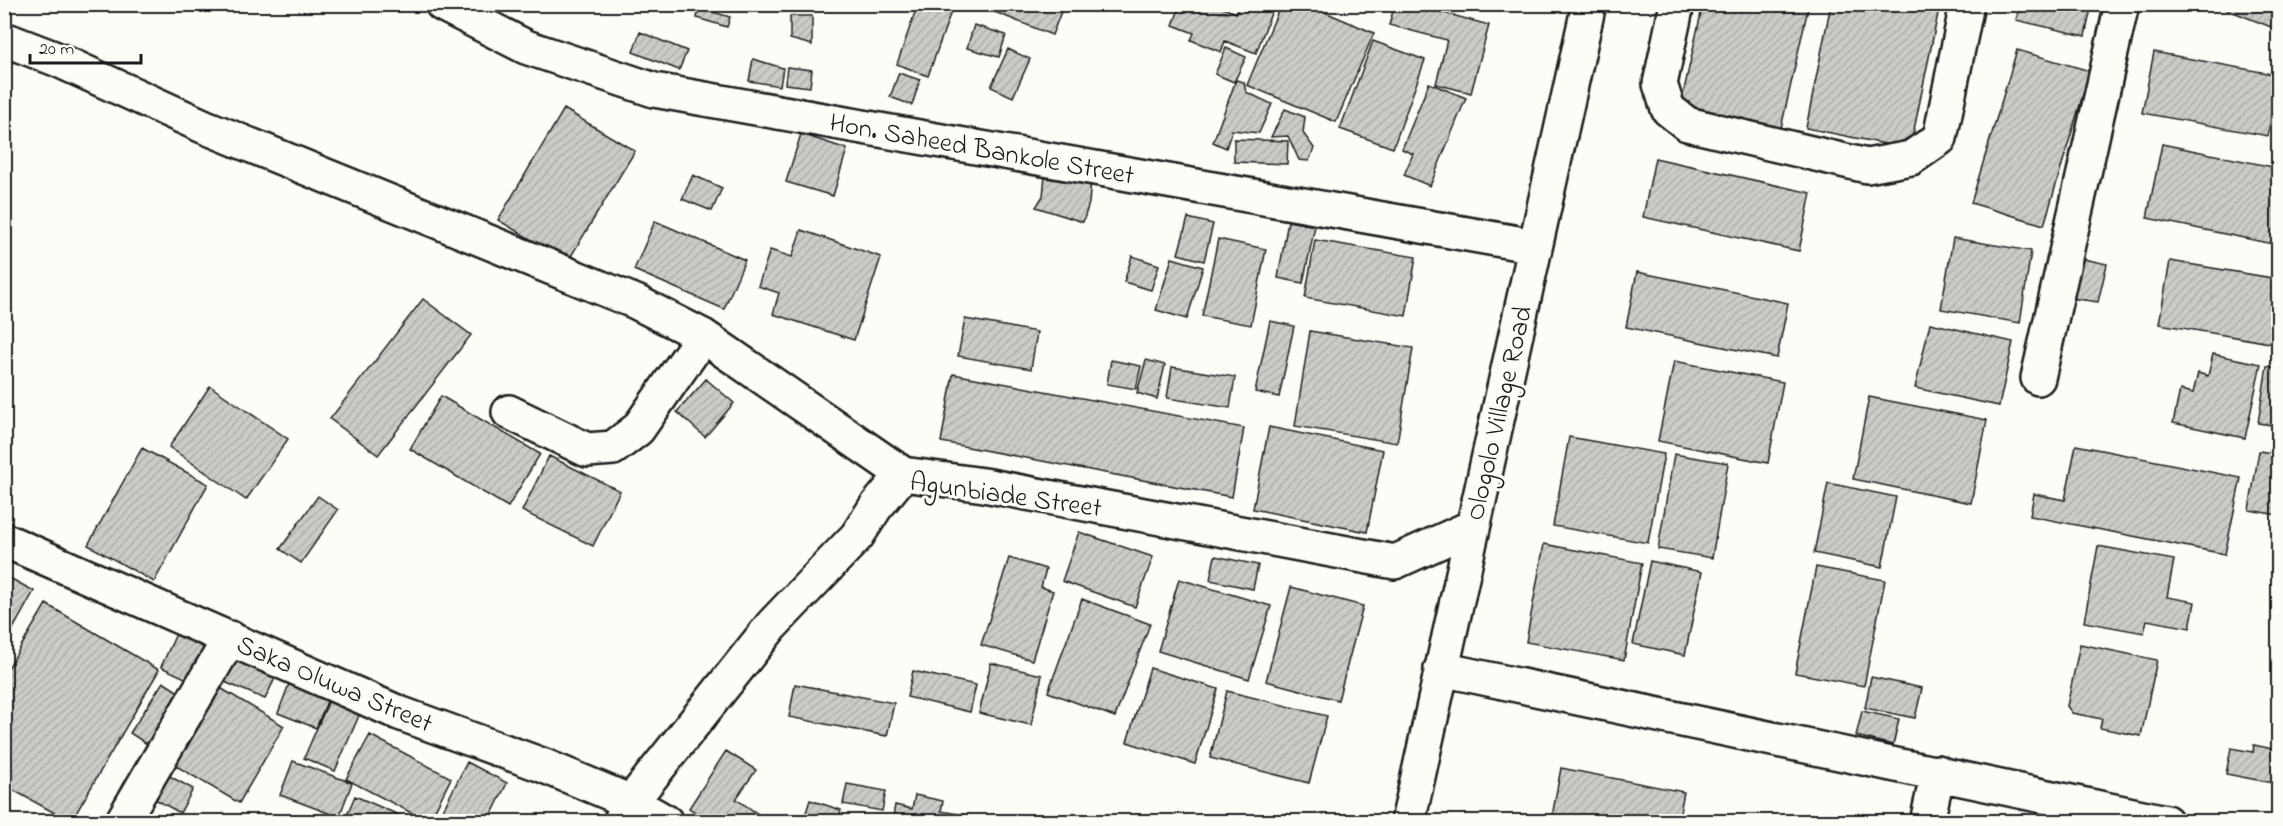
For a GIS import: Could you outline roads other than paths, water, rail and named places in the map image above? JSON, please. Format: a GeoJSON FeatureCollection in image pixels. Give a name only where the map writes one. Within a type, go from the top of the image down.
{"type":"FeatureCollection","features":[{"type":"Feature","properties":{"kind":"street","name":"Hon. Saheed Bankole Street"},"geometry":{"type":"LineString","coordinates":[[442,4],[526,47],[654,90],[1535,246]]}},
{"type":"Feature","properties":{"kind":"street","name":"Ologolo Village Road"},"geometry":{"type":"LineString","coordinates":[[1408,822],[1589,4]]}},
{"type":"Feature","properties":{"kind":"street"},"geometry":{"type":"LineString","coordinates":[[1677,4],[1660,84],[1668,109],[1687,124],[1868,166],[1911,158],[1940,138],[1967,4]]}},
{"type":"Feature","properties":{"kind":"street"},"geometry":{"type":"LineString","coordinates":[[2038,378],[2122,4]]}},
{"type":"Feature","properties":{"kind":"street"},"geometry":{"type":"LineString","coordinates":[[4,39],[56,59],[203,126],[636,302],[703,336],[903,474]]}},
{"type":"Feature","properties":{"kind":"street"},"geometry":{"type":"LineString","coordinates":[[509,412],[587,450],[613,448],[638,429],[703,336]]}},
{"type":"Feature","properties":{"kind":"street","name":"Agunbiade Street"},"geometry":{"type":"LineString","coordinates":[[626,812],[772,625],[857,536],[875,508],[903,474],[984,485],[1395,561],[1472,527]]}},
{"type":"Feature","properties":{"kind":"street","name":"Saka Oluwa Street"},"geometry":{"type":"LineString","coordinates":[[4,540],[399,713],[542,765],[626,812],[666,822]]}},
{"type":"Feature","properties":{"kind":"street"},"geometry":{"type":"LineString","coordinates":[[122,822],[230,638]]}},
{"type":"Feature","properties":{"kind":"street"},"geometry":{"type":"LineString","coordinates":[[1441,669],[1938,772],[2166,822]]}},
{"type":"Feature","properties":{"kind":"street"},"geometry":{"type":"LineString","coordinates":[[1927,822],[1938,772]]}}]}
